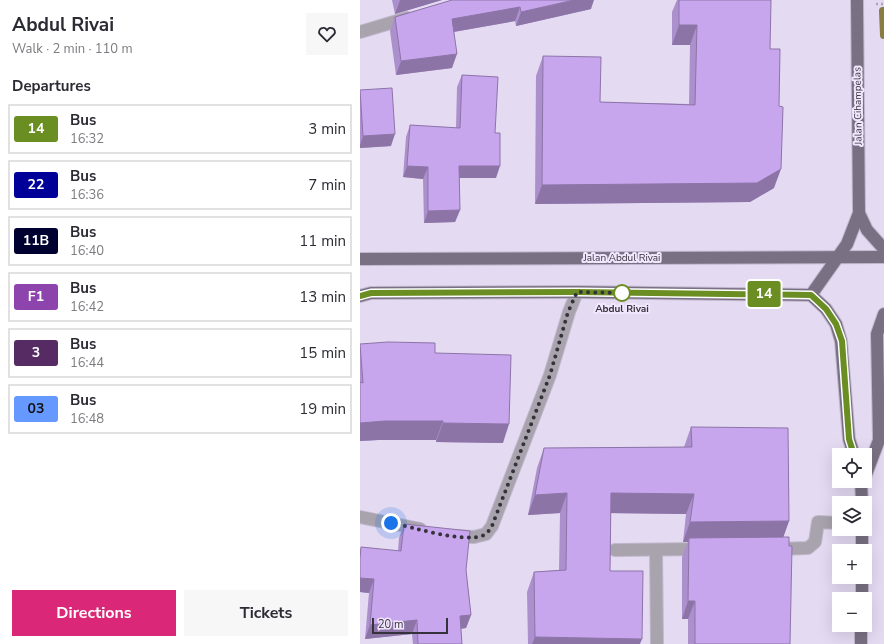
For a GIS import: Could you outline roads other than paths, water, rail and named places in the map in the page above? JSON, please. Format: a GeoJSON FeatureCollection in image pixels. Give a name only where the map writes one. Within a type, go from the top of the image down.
{"type":"FeatureCollection","features":[{"type":"Feature","properties":{"kind":"main road","name":"Jalan Cihampelas"},"geometry":{"type":"LineString","coordinates":[[811,295],[847,244],[859,213],[857,0]]}},
{"type":"Feature","properties":{"kind":"main road","name":"Jalan Cihampelas"},"geometry":{"type":"LineString","coordinates":[[859,213],[867,230],[884,249]]}},
{"type":"Feature","properties":{"kind":"main road","name":"Jalan Abdul Rivai"},"geometry":{"type":"LineString","coordinates":[[360,259],[884,257]]}},
{"type":"Feature","properties":{"kind":"main road"},"geometry":{"type":"LineString","coordinates":[[360,296],[371,293],[577,292],[811,295],[826,309],[836,324],[842,341],[849,439],[852,448]]}},
{"type":"Feature","properties":{"kind":"main road"},"geometry":{"type":"LineString","coordinates":[[872,458],[879,440],[877,334],[884,314]]}},
{"type":"Feature","properties":{"kind":"main road"},"geometry":{"type":"LineString","coordinates":[[861,632],[861,644]]}},
{"type":"Feature","properties":{"kind":"street"},"geometry":{"type":"LineString","coordinates":[[360,32],[418,15]]}},
{"type":"Feature","properties":{"kind":"street"},"geometry":{"type":"LineString","coordinates":[[360,517],[406,525],[457,537],[474,538],[486,534],[492,526],[550,375],[568,312],[577,292]]}},
{"type":"Feature","properties":{"kind":"street"},"geometry":{"type":"LineString","coordinates":[[768,549],[808,548],[815,542],[818,522],[832,523]]}},
{"type":"Feature","properties":{"kind":"street"},"geometry":{"type":"LineString","coordinates":[[615,550],[712,549]]}},
{"type":"Feature","properties":{"kind":"street"},"geometry":{"type":"LineString","coordinates":[[656,550],[657,644]]}},
{"type":"Feature","properties":{"kind":"waterway"},"geometry":{"type":"LineString","coordinates":[[883,11],[884,35]]}},
{"type":"Feature","properties":{"kind":"place","name":"Abdul Rivai"},"geometry":{"type":"Point","coordinates":[622,293]}}]}
